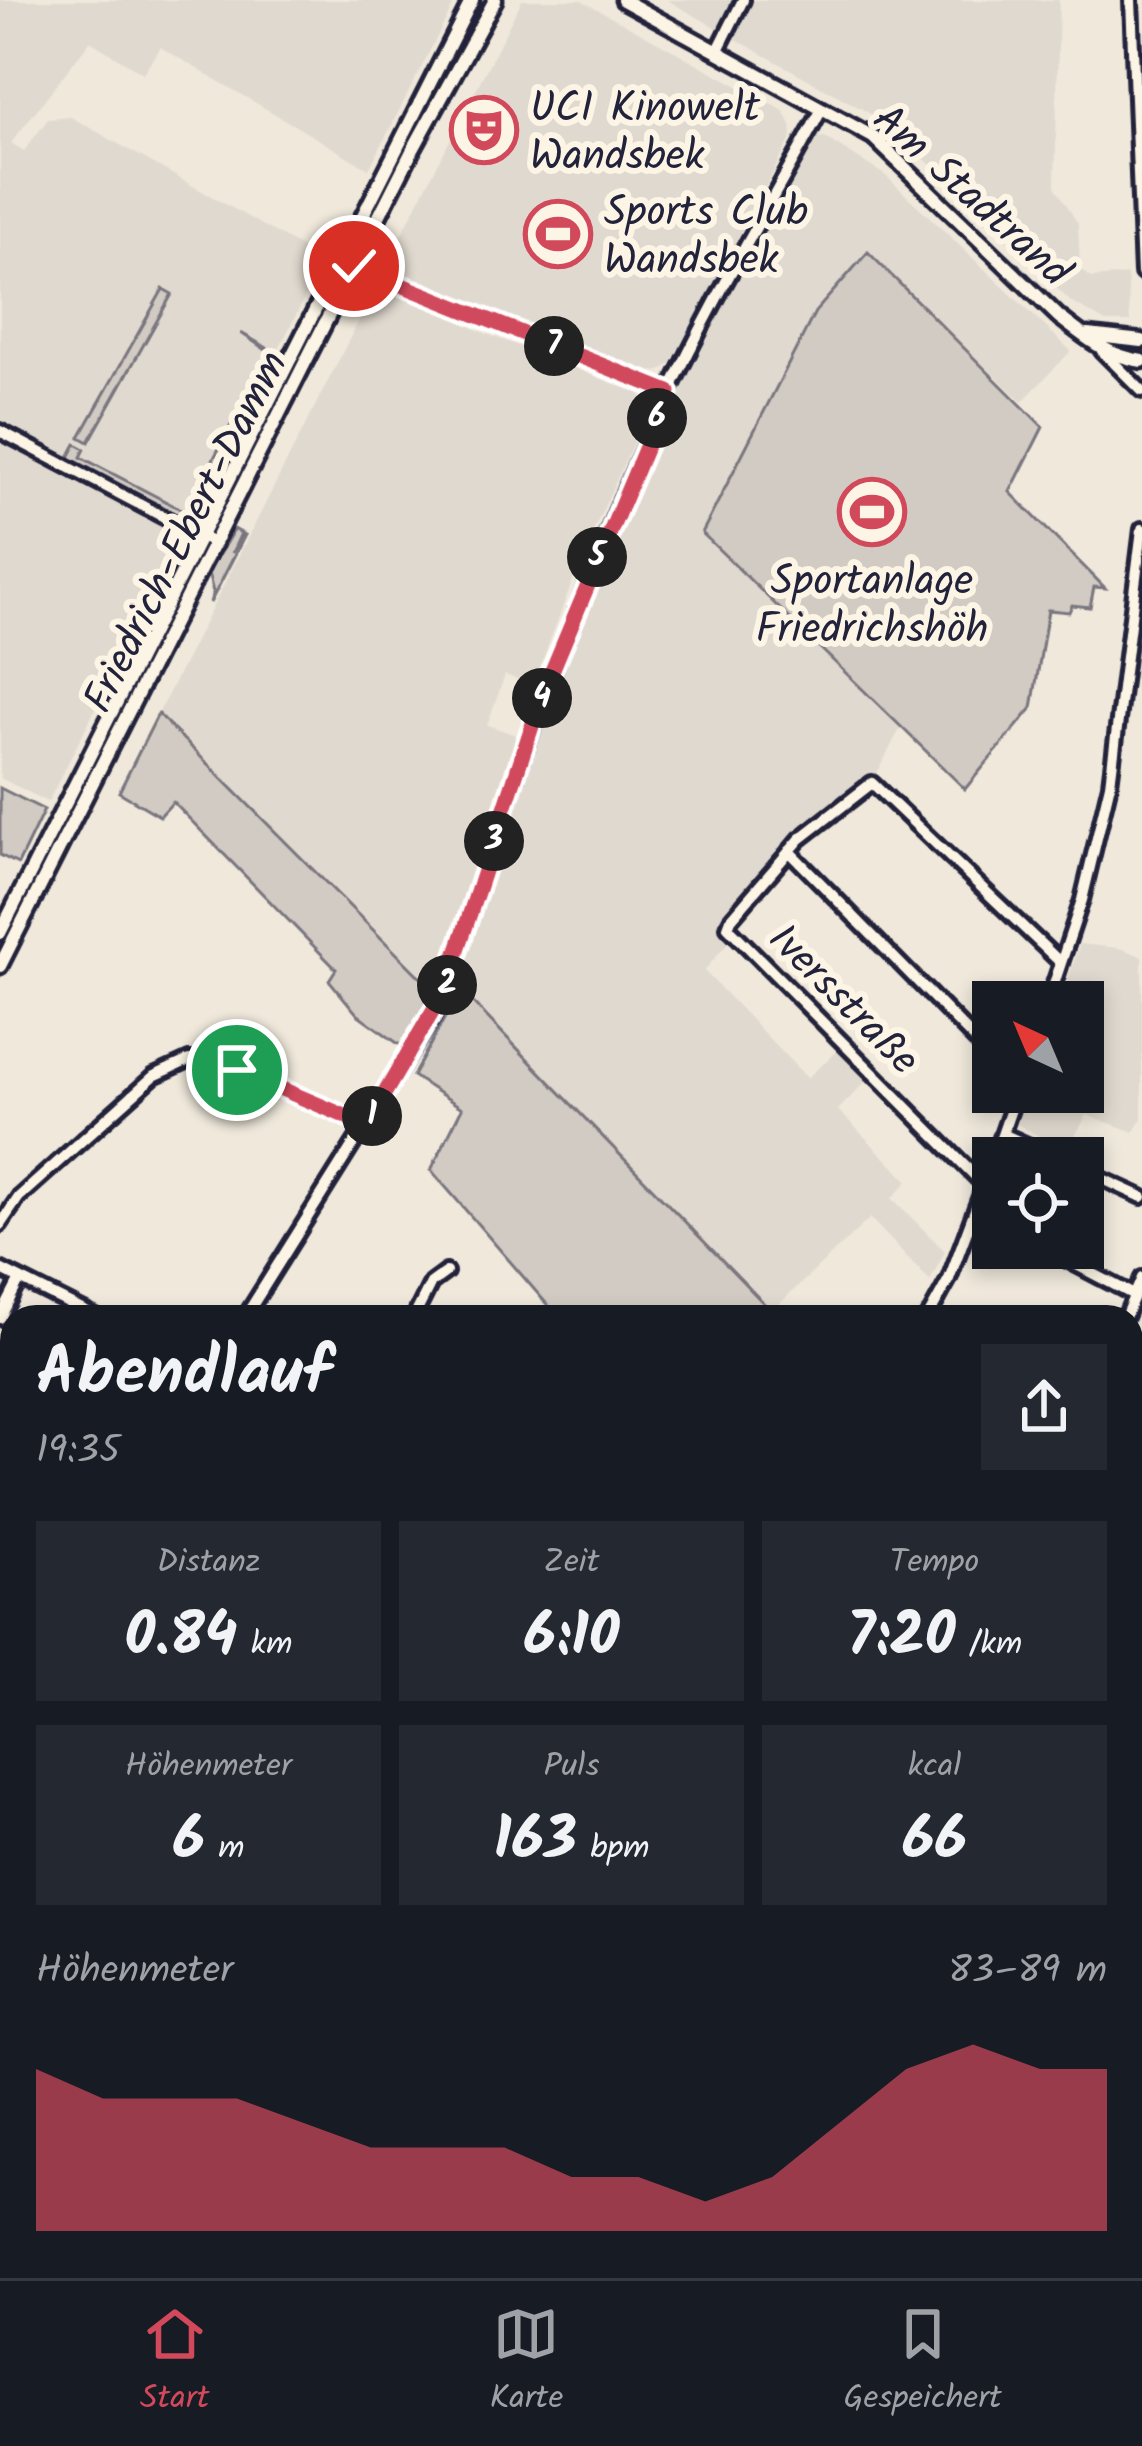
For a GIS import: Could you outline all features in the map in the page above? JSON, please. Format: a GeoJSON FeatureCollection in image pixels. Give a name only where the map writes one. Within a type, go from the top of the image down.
{"type":"FeatureCollection","features":[{"type":"Feature","properties":{"kind":"main road","name":"Friedrich-Ebert-Damm"},"geometry":{"type":"LineString","coordinates":[[0,966],[472,0]]}},
{"type":"Feature","properties":{"kind":"main road","name":"Friedrich-Ebert-Damm"},"geometry":{"type":"LineString","coordinates":[[347,263],[495,0]]}},
{"type":"Feature","properties":{"kind":"main road","name":"Am Stadtrand"},"geometry":{"type":"LineString","coordinates":[[622,0],[887,148],[1059,316],[1102,351]]}},
{"type":"Feature","properties":{"kind":"main road","name":"Am Stadtrand"},"geometry":{"type":"LineString","coordinates":[[1088,335],[1142,341]]}},
{"type":"Feature","properties":{"kind":"main road"},"geometry":{"type":"LineString","coordinates":[[1102,351],[1142,361]]}},
{"type":"Feature","properties":{"kind":"main road","name":"Friedrich-Ebert-Damm"},"geometry":{"type":"LineString","coordinates":[[0,933],[209,541]]}},
{"type":"Feature","properties":{"kind":"street"},"geometry":{"type":"LineString","coordinates":[[717,52],[743,0]]}},
{"type":"Feature","properties":{"kind":"street"},"geometry":{"type":"LineString","coordinates":[[1131,0],[1137,56],[1142,273]]}},
{"type":"Feature","properties":{"kind":"street"},"geometry":{"type":"LineString","coordinates":[[252,1305],[444,992],[544,690],[669,392],[822,109]]}},
{"type":"Feature","properties":{"kind":"street"},"geometry":{"type":"LineString","coordinates":[[347,263],[669,392]]}},
{"type":"Feature","properties":{"kind":"street"},"geometry":{"type":"LineString","coordinates":[[1102,351],[1142,391]]}},
{"type":"Feature","properties":{"kind":"street"},"geometry":{"type":"LineString","coordinates":[[0,431],[209,541]]}},
{"type":"Feature","properties":{"kind":"street"},"geometry":{"type":"LineString","coordinates":[[1055,981],[1082,900],[1110,784],[1137,614],[1142,529]]}},
{"type":"Feature","properties":{"kind":"street"},"geometry":{"type":"LineString","coordinates":[[972,1037],[789,851],[824,816],[872,783],[1061,963]]}},
{"type":"Feature","properties":{"kind":"street","name":"Iversstraße"},"geometry":{"type":"LineString","coordinates":[[789,851],[728,927],[972,1173]]}},
{"type":"Feature","properties":{"kind":"street"},"geometry":{"type":"LineString","coordinates":[[0,1225],[19,1198],[154,1076],[189,1060],[215,1061],[366,1125]]}},
{"type":"Feature","properties":{"kind":"street"},"geometry":{"type":"LineString","coordinates":[[1002,1137],[1010,1113]]}},
{"type":"Feature","properties":{"kind":"street"},"geometry":{"type":"LineString","coordinates":[[1003,1134],[1010,1137]]}},
{"type":"Feature","properties":{"kind":"street"},"geometry":{"type":"LineString","coordinates":[[1104,1180],[1142,1197]]}},
{"type":"Feature","properties":{"kind":"street"},"geometry":{"type":"LineString","coordinates":[[935,1305],[972,1220]]}},
{"type":"Feature","properties":{"kind":"street"},"geometry":{"type":"LineString","coordinates":[[0,1269],[72,1305]]}},
{"type":"Feature","properties":{"kind":"street"},"geometry":{"type":"LineString","coordinates":[[1084,1269],[1134,1295]]}},
{"type":"Feature","properties":{"kind":"street"},"geometry":{"type":"LineString","coordinates":[[419,1305],[430,1283],[446,1272]]}},
{"type":"Feature","properties":{"kind":"street"},"geometry":{"type":"LineString","coordinates":[[7,1305],[20,1279]]}},
{"type":"Feature","properties":{"kind":"street"},"geometry":{"type":"LineString","coordinates":[[1130,1305],[1142,1279]]}},
{"type":"Feature","properties":{"kind":"shaded area"},"geometry":{"type":"Polygon","coordinates":[[[0,0],[456,0],[369,169],[160,47],[143,73],[90,41],[11,143],[24,151],[48,119],[71,117],[324,260],[48,802],[0,778],[0,0]]]}},
{"type":"Feature","properties":{"kind":"shaded area"},"geometry":{"type":"Polygon","coordinates":[[[522,0],[581,0],[784,111],[791,125],[792,137],[671,363],[661,371],[648,372],[589,350],[385,267],[522,0]]]}},
{"type":"Feature","properties":{"kind":"shaded area"},"geometry":{"type":"Polygon","coordinates":[[[667,0],[735,0],[720,30],[667,0]]]}},
{"type":"Feature","properties":{"kind":"shaded area"},"geometry":{"type":"Polygon","coordinates":[[[752,0],[1059,0],[1055,186],[1078,224],[1080,268],[1091,278],[1127,275],[1130,322],[1106,322],[1071,302],[889,124],[732,37],[752,0]]]}},
{"type":"Feature","properties":{"kind":"shaded area"},"geometry":{"type":"Polygon","coordinates":[[[824,137],[886,176],[1071,351],[1022,402],[868,253],[702,532],[902,725],[877,773],[781,851],[718,928],[729,941],[704,971],[807,1078],[839,1050],[867,1080],[838,1110],[908,1181],[892,1198],[945,1251],[930,1281],[870,1218],[778,1305],[766,1305],[458,987],[530,759],[614,537],[706,336],[818,138],[824,137]]]}},
{"type":"Feature","properties":{"kind":"shaded area","name":"Sportanlage Friedrichshöh"},"geometry":{"type":"Polygon","coordinates":[[[868,252],[1043,427],[1010,492],[1105,588],[1094,587],[1090,607],[1048,610],[1032,708],[965,789],[702,533],[815,312],[868,252]]]}},
{"type":"Feature","properties":{"kind":"shaded area"},"geometry":{"type":"Polygon","coordinates":[[[378,283],[482,332],[640,394],[648,411],[584,551],[533,685],[505,675],[487,725],[516,735],[432,989],[158,714],[378,283]]]}},
{"type":"Feature","properties":{"kind":"shaded area"},"geometry":{"type":"Polygon","coordinates":[[[163,289],[172,294],[89,442],[80,437],[163,289]]]}},
{"type":"Feature","properties":{"kind":"shaded area"},"geometry":{"type":"Polygon","coordinates":[[[241,333],[276,353],[196,512],[180,517],[68,459],[76,444],[85,449],[81,457],[186,512],[269,352],[241,333]]]}},
{"type":"Feature","properties":{"kind":"shaded area"},"geometry":{"type":"Polygon","coordinates":[[[234,529],[241,533],[232,553],[245,535],[210,603],[213,592],[208,573],[234,529]]]}},
{"type":"Feature","properties":{"kind":"shaded area"},"geometry":{"type":"Polygon","coordinates":[[[158,714],[432,989],[404,1048],[357,1014],[329,980],[336,969],[173,802],[160,816],[119,792],[158,714]]]}},
{"type":"Feature","properties":{"kind":"shaded area"},"geometry":{"type":"Polygon","coordinates":[[[0,788],[44,810],[18,864],[0,855],[0,788]]]}},
{"type":"Feature","properties":{"kind":"shaded area"},"geometry":{"type":"Polygon","coordinates":[[[1080,944],[1142,956],[1142,1118],[1134,1132],[1087,1115],[1074,1137],[1041,1137],[1017,1124],[1021,1113],[1104,1113],[1104,981],[1067,981],[1080,944]]]}},
{"type":"Feature","properties":{"kind":"shaded area"},"geometry":{"type":"Polygon","coordinates":[[[458,987],[765,1305],[548,1305],[431,1170],[462,1108],[413,1076],[449,1010],[458,1003],[458,987]]]}},
{"type":"Feature","properties":{"kind":"place","name":"UCI Kinowelt Wandsbek"},"geometry":{"type":"Point","coordinates":[484,130]}},
{"type":"Feature","properties":{"kind":"place","name":"Sports Club Wandsbek"},"geometry":{"type":"Point","coordinates":[558,234]}},
{"type":"Feature","properties":{"kind":"place","name":"Sportanlage Friedrichshöh"},"geometry":{"type":"Point","coordinates":[872,512]}},
{"type":"Feature","properties":{"kind":"route"},"geometry":{"type":"LineString","coordinates":[[237,1070],[366,1125],[444,992],[544,690],[669,392],[354,266]]}}]}
